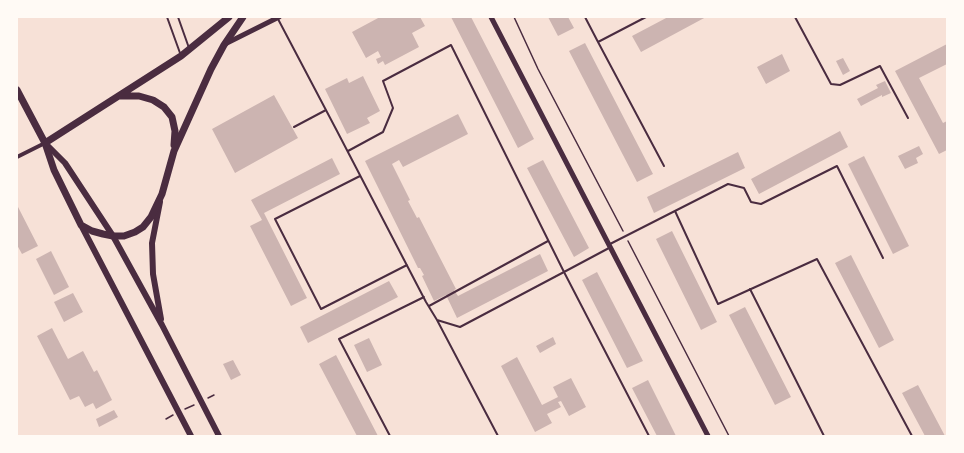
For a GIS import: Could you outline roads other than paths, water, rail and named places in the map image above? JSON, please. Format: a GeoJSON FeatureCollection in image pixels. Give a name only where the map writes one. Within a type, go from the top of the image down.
{"type":"FeatureCollection","features":[{"type":"Feature","properties":{"kind":"highway"},"geometry":{"type":"LineString","coordinates":[[45,143],[181,56],[229,17]]}},
{"type":"Feature","properties":{"kind":"highway"},"geometry":{"type":"LineString","coordinates":[[17,90],[45,143],[54,170],[81,225],[92,231],[103,234],[124,236],[143,227],[151,217],[162,194],[174,151],[211,69],[224,45],[243,17]]}},
{"type":"Feature","properties":{"kind":"highway"},"geometry":{"type":"LineString","coordinates":[[119,96],[138,96],[153,100],[164,107],[172,117],[175,131],[174,151]]}},
{"type":"Feature","properties":{"kind":"main road"},"geometry":{"type":"LineString","coordinates":[[45,143],[65,163],[113,236],[162,325],[220,436]]}},
{"type":"Feature","properties":{"kind":"main road"},"geometry":{"type":"LineString","coordinates":[[162,194],[152,243],[153,274],[162,325]]}},
{"type":"Feature","properties":{"kind":"main road"},"geometry":{"type":"LineString","coordinates":[[81,225],[191,436]]}},
{"type":"Feature","properties":{"kind":"street"},"geometry":{"type":"LineString","coordinates":[[491,17],[708,436]]}},
{"type":"Feature","properties":{"kind":"street"},"geometry":{"type":"LineString","coordinates":[[224,45],[278,18]]}},
{"type":"Feature","properties":{"kind":"street"},"geometry":{"type":"LineString","coordinates":[[17,158],[45,143]]}},
{"type":"Feature","properties":{"kind":"lane"},"geometry":{"type":"LineString","coordinates":[[166,17],[181,56]]}},
{"type":"Feature","properties":{"kind":"lane"},"geometry":{"type":"LineString","coordinates":[[178,17],[189,50]]}},
{"type":"Feature","properties":{"kind":"lane"},"geometry":{"type":"LineString","coordinates":[[585,17],[664,166]]}},
{"type":"Feature","properties":{"kind":"lane"},"geometry":{"type":"LineString","coordinates":[[598,42],[646,17]]}},
{"type":"Feature","properties":{"kind":"lane"},"geometry":{"type":"LineString","coordinates":[[795,17],[830,84],[840,85],[880,66],[908,118]]}},
{"type":"Feature","properties":{"kind":"lane"},"geometry":{"type":"LineString","coordinates":[[278,18],[498,436]]}},
{"type":"Feature","properties":{"kind":"lane"},"geometry":{"type":"LineString","coordinates":[[348,151],[383,132],[393,108],[383,81],[451,45],[548,241],[649,436]]}},
{"type":"Feature","properties":{"kind":"lane"},"geometry":{"type":"LineString","coordinates":[[294,126],[326,110]]}},
{"type":"Feature","properties":{"kind":"lane"},"geometry":{"type":"LineString","coordinates":[[437,320],[460,327],[564,272],[626,236],[728,184],[744,188],[751,202],[761,204],[837,166],[883,258]]}},
{"type":"Feature","properties":{"kind":"lane"},"geometry":{"type":"LineString","coordinates":[[360,176],[276,219],[321,309],[407,264]]}},
{"type":"Feature","properties":{"kind":"lane"},"geometry":{"type":"LineString","coordinates":[[675,211],[718,304],[817,259],[912,436]]}},
{"type":"Feature","properties":{"kind":"lane"},"geometry":{"type":"LineString","coordinates":[[429,306],[548,241]]}},
{"type":"Feature","properties":{"kind":"lane"},"geometry":{"type":"LineString","coordinates":[[750,289],[824,436]]}},
{"type":"Feature","properties":{"kind":"lane"},"geometry":{"type":"LineString","coordinates":[[390,436],[339,339],[424,297]]}}]}
